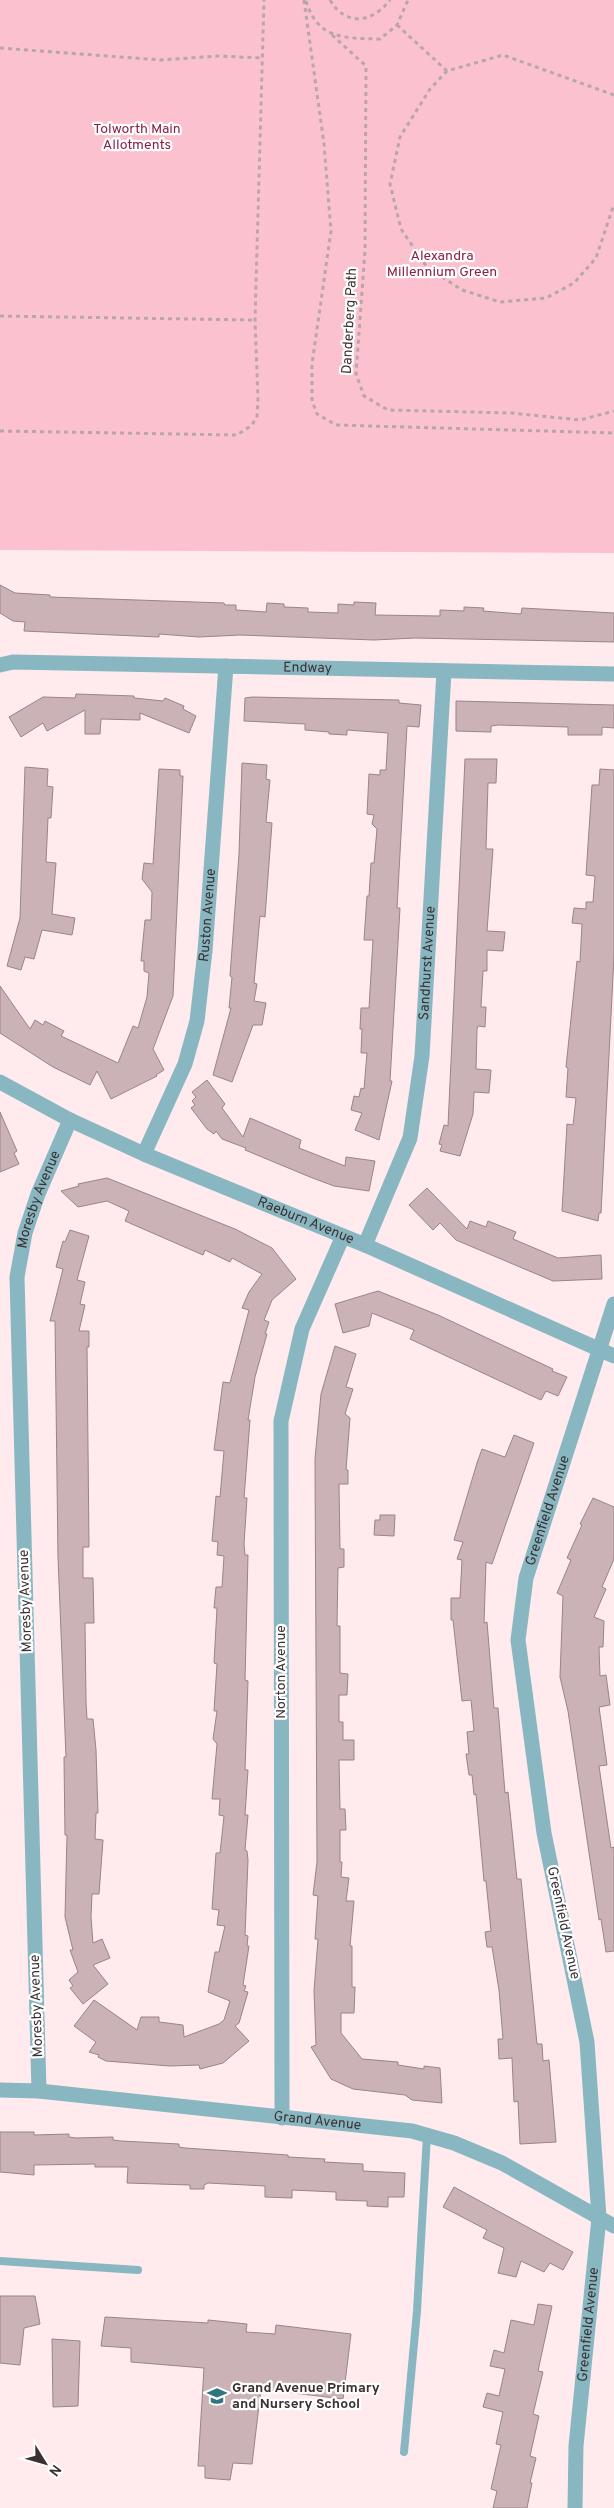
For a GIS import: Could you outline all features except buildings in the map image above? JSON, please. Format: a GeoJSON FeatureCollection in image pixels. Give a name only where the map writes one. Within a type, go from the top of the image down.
{"type":"FeatureCollection","features":[{"type":"Feature","properties":{"kind":"street","name":"Endway"},"geometry":{"type":"LineString","coordinates":[[0,665],[14,662],[614,674]]}},
{"type":"Feature","properties":{"kind":"street","name":"Ruston Avenue"},"geometry":{"type":"LineString","coordinates":[[144,1154],[185,1064],[197,1022],[205,951],[226,666]]}},
{"type":"Feature","properties":{"kind":"street","name":"Sandhurst Avenue"},"geometry":{"type":"LineString","coordinates":[[365,1245],[410,1138],[422,1056],[444,671]]}},
{"type":"Feature","properties":{"kind":"street","name":"Raeburn Avenue"},"geometry":{"type":"LineString","coordinates":[[0,1082],[70,1120],[144,1154],[365,1245],[607,1353]]}},
{"type":"Feature","properties":{"kind":"street","name":"Moresby Avenue"},"geometry":{"type":"LineString","coordinates":[[39,2091],[17,1277],[25,1233],[38,1194],[70,1120]]}},
{"type":"Feature","properties":{"kind":"street","name":"Norton Avenue"},"geometry":{"type":"LineString","coordinates":[[282,2118],[281,1421],[302,1329],[343,1236]]}},
{"type":"Feature","properties":{"kind":"street","name":"Greenfield Avenue"},"geometry":{"type":"LineString","coordinates":[[575,2508],[576,2446],[599,2218],[587,2042],[544,1833],[518,1640],[526,1578],[607,1353],[614,1304]]}},
{"type":"Feature","properties":{"kind":"street","name":"Grand Avenue"},"geometry":{"type":"LineString","coordinates":[[0,2090],[39,2091],[412,2131],[454,2143],[502,2163],[614,2226]]}},
{"type":"Feature","properties":{"kind":"lane"},"geometry":{"type":"LineString","coordinates":[[404,2452],[417,2311],[427,2135]]}},
{"type":"Feature","properties":{"kind":"lane"},"geometry":{"type":"LineString","coordinates":[[0,2262],[138,2270]]}},
{"type":"Feature","properties":{"kind":"path"},"geometry":{"type":"LineString","coordinates":[[0,431],[237,435],[245,432],[256,416],[255,320],[264,0]]}},
{"type":"Feature","properties":{"kind":"path"},"geometry":{"type":"LineString","coordinates":[[305,0],[324,144],[331,231],[312,364],[312,401],[317,414],[336,425],[614,433]]}},
{"type":"Feature","properties":{"kind":"path","name":"Danderberg Path"},"geometry":{"type":"LineString","coordinates":[[305,0],[311,17],[366,66],[365,251],[356,374],[364,396],[388,410],[511,414],[580,420],[614,411]]}},
{"type":"Feature","properties":{"kind":"path"},"geometry":{"type":"LineString","coordinates":[[330,0],[336,9],[346,17],[357,20],[372,17],[390,0]]}},
{"type":"Feature","properties":{"kind":"path"},"geometry":{"type":"LineString","coordinates":[[332,35],[380,39],[397,25],[408,0]]}},
{"type":"Feature","properties":{"kind":"path"},"geometry":{"type":"LineString","coordinates":[[397,25],[447,71]]}},
{"type":"Feature","properties":{"kind":"path"},"geometry":{"type":"LineString","coordinates":[[0,48],[161,60],[218,56],[263,58]]}},
{"type":"Feature","properties":{"kind":"path"},"geometry":{"type":"LineString","coordinates":[[614,95],[503,55],[447,71],[430,89],[400,138],[390,184],[401,229],[427,267],[462,290],[500,302],[546,298],[574,282],[596,258],[614,204]]}},
{"type":"Feature","properties":{"kind":"path"},"geometry":{"type":"LineString","coordinates":[[0,316],[255,320]]}},
{"type":"Feature","properties":{"kind":"green space"},"geometry":{"type":"Polygon","coordinates":[[[0,0],[614,0],[614,553],[0,550],[0,0]]]}},
{"type":"Feature","properties":{"kind":"place","name":"Grand Avenue Primary and Nursery School"},"geometry":{"type":"Point","coordinates":[217,2396]}},
{"type":"Feature","properties":{"kind":"park label","name":"Tolworth Main Allotments"},"geometry":{"type":"Point","coordinates":[137,138]}},
{"type":"Feature","properties":{"kind":"park label","name":"Alexandra Millennium Green"},"geometry":{"type":"Point","coordinates":[442,264]}}]}
